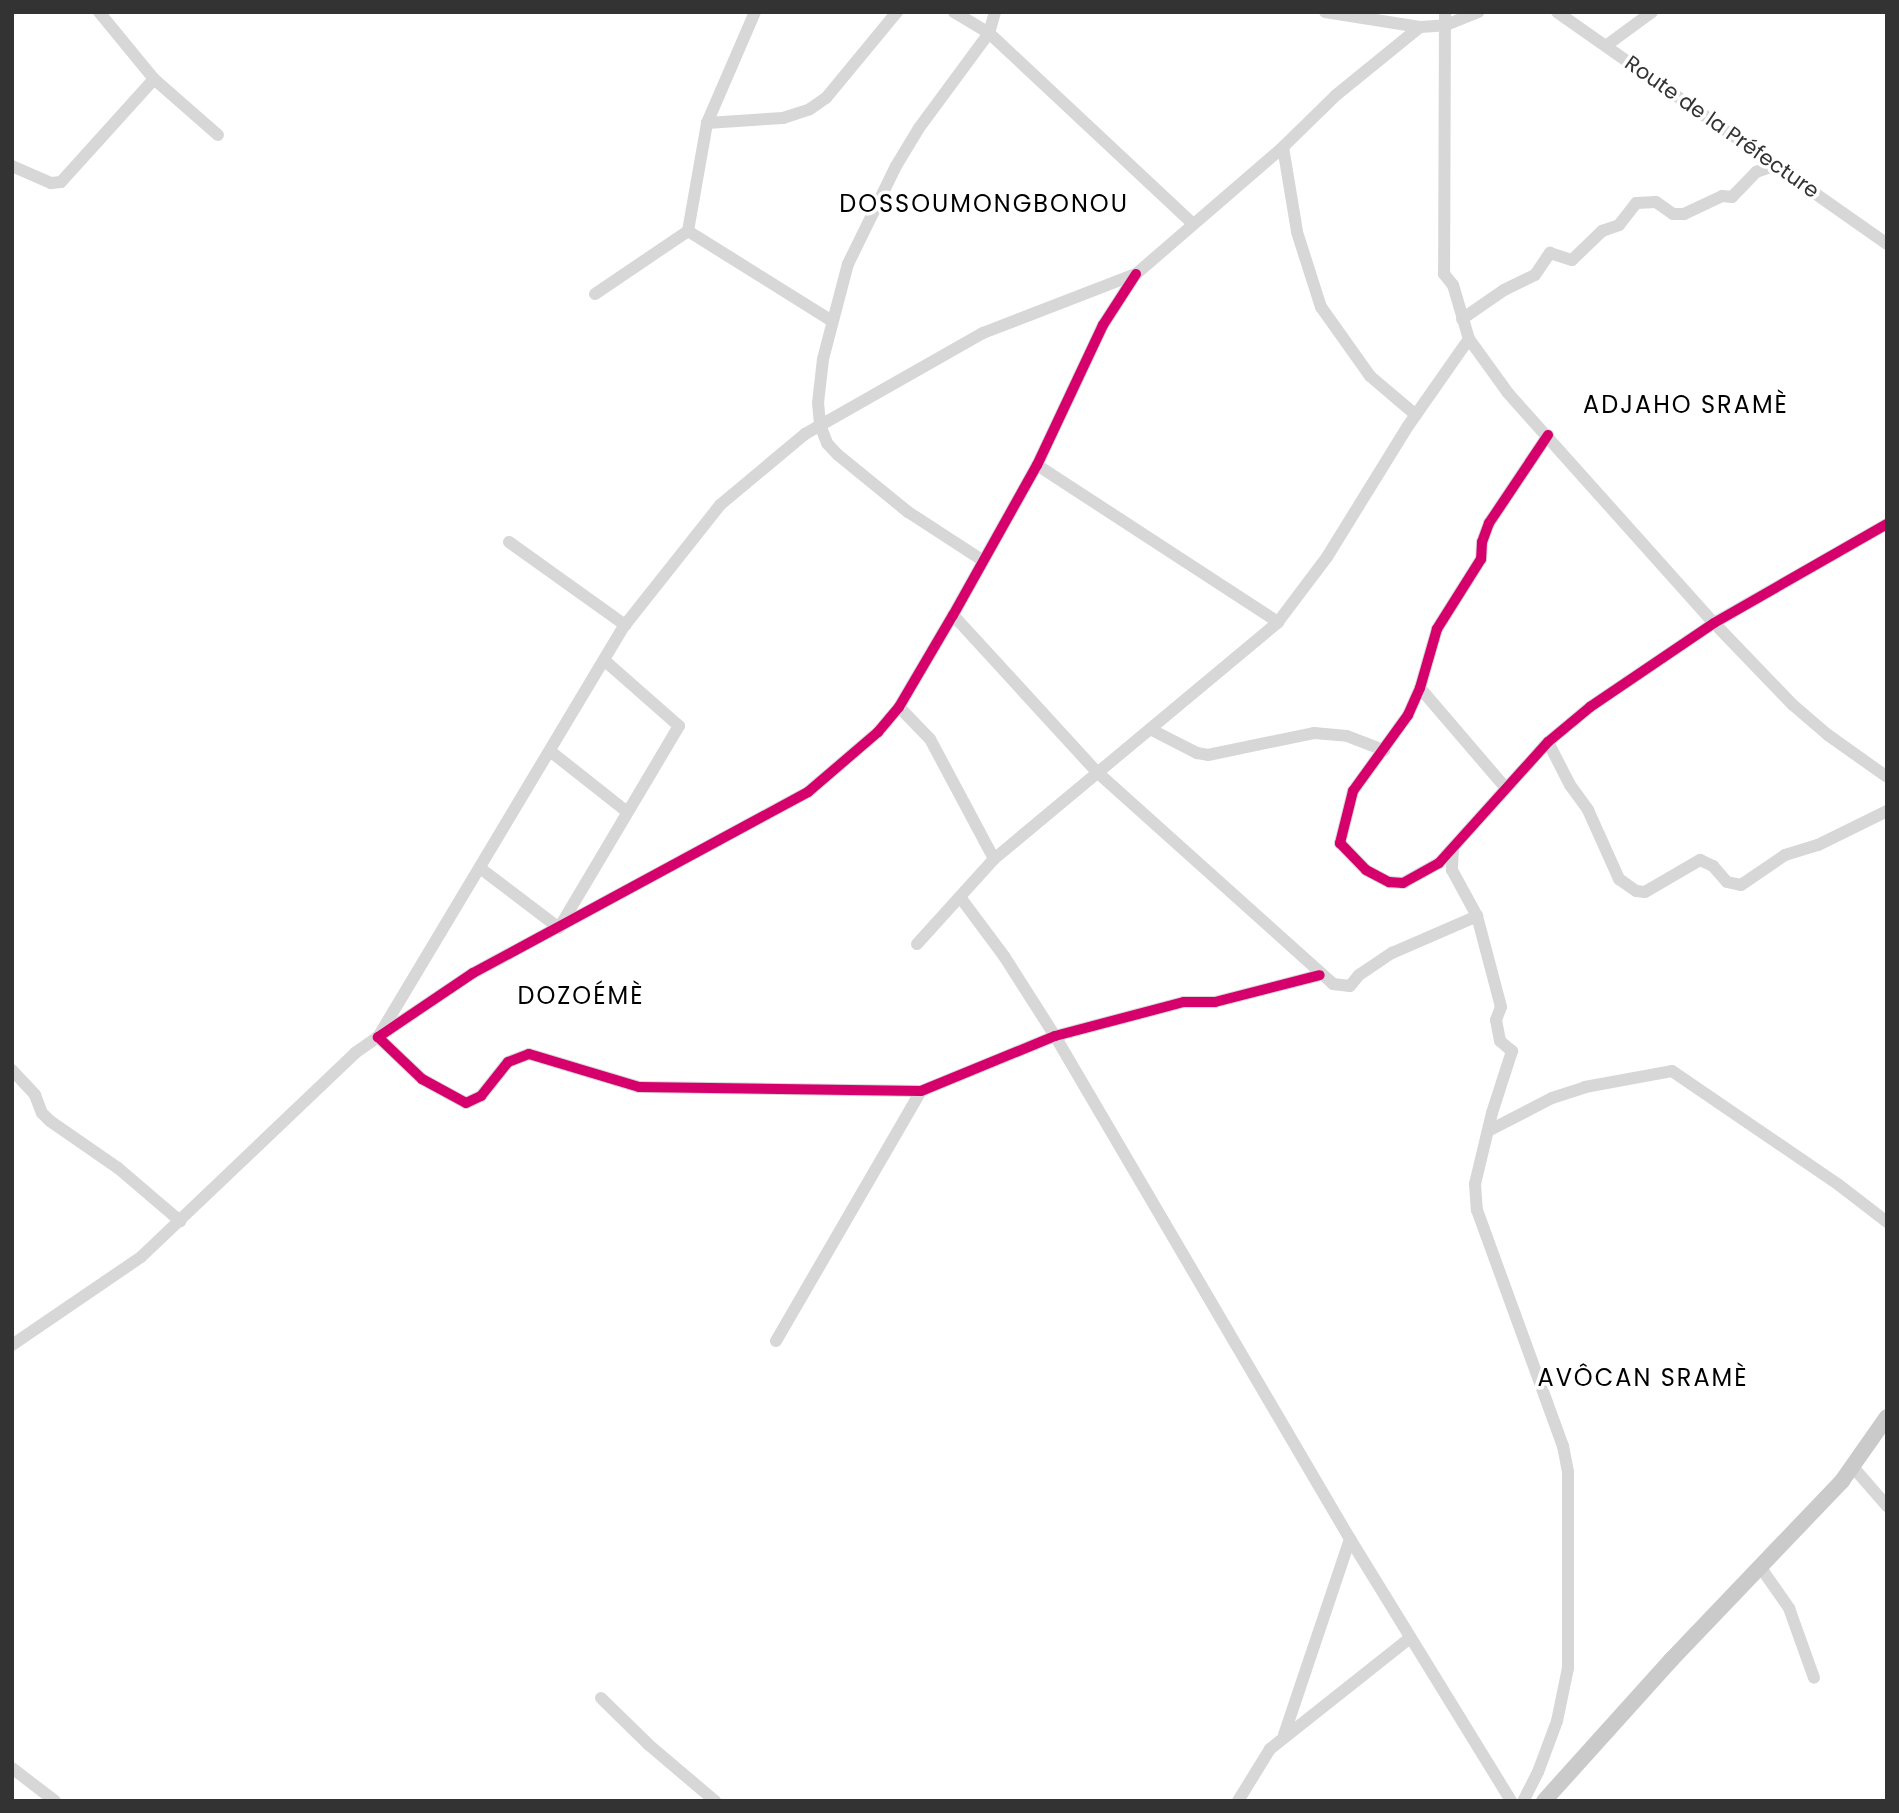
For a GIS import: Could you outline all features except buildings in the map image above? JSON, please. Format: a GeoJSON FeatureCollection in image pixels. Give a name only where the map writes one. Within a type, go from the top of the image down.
{"type":"FeatureCollection","features":[{"type":"Feature","properties":{"kind":"main road"},"geometry":{"type":"LineString","coordinates":[[1544,1801],[1853,1466],[1887,1417]]}},
{"type":"Feature","properties":{"kind":"street"},"geometry":{"type":"LineString","coordinates":[[99,12],[154,79],[218,135]]}},
{"type":"Feature","properties":{"kind":"street"},"geometry":{"type":"LineString","coordinates":[[595,294],[688,231],[707,122],[755,12]]}},
{"type":"Feature","properties":{"kind":"street"},"geometry":{"type":"LineString","coordinates":[[707,122],[783,118],[810,109],[826,98],[897,12]]}},
{"type":"Feature","properties":{"kind":"street"},"geometry":{"type":"LineString","coordinates":[[954,12],[989,33],[1193,224]]}},
{"type":"Feature","properties":{"kind":"street"},"geometry":{"type":"LineString","coordinates":[[982,560],[876,489],[827,443],[820,425],[818,383],[848,264],[896,166],[919,128],[989,33],[995,12]]}},
{"type":"Feature","properties":{"kind":"street"},"geometry":{"type":"LineString","coordinates":[[1325,12],[1420,27]]}},
{"type":"Feature","properties":{"kind":"street"},"geometry":{"type":"LineString","coordinates":[[12,1345],[141,1257],[355,1053],[473,973],[808,792],[849,760],[899,707],[1037,465],[1103,325],[1136,274],[1283,147],[1335,96],[1420,27],[1445,18],[1479,12]]}},
{"type":"Feature","properties":{"kind":"street","name":"Route de la Préfecture"},"geometry":{"type":"LineString","coordinates":[[1557,12],[1887,244]]}},
{"type":"Feature","properties":{"kind":"street"},"geometry":{"type":"LineString","coordinates":[[1606,45],[1652,12]]}},
{"type":"Feature","properties":{"kind":"street"},"geometry":{"type":"LineString","coordinates":[[1445,18],[1444,274],[1453,285],[1469,339],[1508,393],[1714,623],[1793,705],[1828,735],[1887,776]]}},
{"type":"Feature","properties":{"kind":"street"},"geometry":{"type":"LineString","coordinates":[[12,166],[51,183],[61,182],[154,79]]}},
{"type":"Feature","properties":{"kind":"street"},"geometry":{"type":"LineString","coordinates":[[1283,147],[1297,232],[1321,307],[1370,376],[1416,415]]}},
{"type":"Feature","properties":{"kind":"street"},"geometry":{"type":"LineString","coordinates":[[1462,319],[1504,290],[1535,275],[1550,253],[1572,260],[1602,231],[1619,225],[1636,203],[1656,202],[1673,214],[1684,214],[1722,196],[1732,197],[1756,172],[1776,165]]}},
{"type":"Feature","properties":{"kind":"street"},"geometry":{"type":"LineString","coordinates":[[688,231],[832,321]]}},
{"type":"Feature","properties":{"kind":"street"},"geometry":{"type":"LineString","coordinates":[[378,1037],[625,625],[720,505],[820,425],[983,333],[1136,274]]}},
{"type":"Feature","properties":{"kind":"street"},"geometry":{"type":"LineString","coordinates":[[918,944],[994,859],[1278,622],[1327,557],[1416,415],[1469,339]]}},
{"type":"Feature","properties":{"kind":"street"},"geometry":{"type":"LineString","coordinates":[[1548,435],[1489,523],[1482,542],[1481,559],[1437,629],[1420,688],[1408,715],[1353,792],[1340,843],[1376,877],[1403,883],[1439,863],[1548,742],[1612,691],[1714,623],[1887,524]]}},
{"type":"Feature","properties":{"kind":"street"},"geometry":{"type":"LineString","coordinates":[[1037,465],[1278,622]]}},
{"type":"Feature","properties":{"kind":"street"},"geometry":{"type":"LineString","coordinates":[[509,542],[625,625]]}},
{"type":"Feature","properties":{"kind":"street"},"geometry":{"type":"LineString","coordinates":[[953,615],[1097,772],[1333,984],[1350,986],[1359,975],[1392,953],[1477,916]]}},
{"type":"Feature","properties":{"kind":"street"},"geometry":{"type":"LineString","coordinates":[[559,928],[626,811],[679,726],[605,661]]}},
{"type":"Feature","properties":{"kind":"street"},"geometry":{"type":"LineString","coordinates":[[1420,688],[1505,787]]}},
{"type":"Feature","properties":{"kind":"street"},"geometry":{"type":"LineString","coordinates":[[899,707],[930,739],[994,859]]}},
{"type":"Feature","properties":{"kind":"street"},"geometry":{"type":"LineString","coordinates":[[1150,729],[1197,753],[1208,755],[1314,733],[1347,736],[1384,750]]}},
{"type":"Feature","properties":{"kind":"street"},"geometry":{"type":"LineString","coordinates":[[1548,742],[1570,785],[1588,810],[1619,878],[1636,891],[1645,892],[1700,860],[1713,866],[1727,882],[1741,885],[1771,868],[1785,855],[1818,845],[1887,811]]}},
{"type":"Feature","properties":{"kind":"street"},"geometry":{"type":"LineString","coordinates":[[550,751],[626,811]]}},
{"type":"Feature","properties":{"kind":"street"},"geometry":{"type":"LineString","coordinates":[[1454,844],[1452,870],[1477,916],[1502,1007],[1496,1020],[1500,1041],[1512,1051],[1475,1184],[1476,1210],[1567,1459],[1570,1500],[1568,1668],[1557,1721],[1538,1772],[1522,1801]]}},
{"type":"Feature","properties":{"kind":"street"},"geometry":{"type":"LineString","coordinates":[[480,868],[559,928]]}},
{"type":"Feature","properties":{"kind":"street"},"geometry":{"type":"LineString","coordinates":[[960,897],[1004,956],[1055,1036],[1350,1539],[1511,1801]]}},
{"type":"Feature","properties":{"kind":"street"},"geometry":{"type":"LineString","coordinates":[[378,1037],[422,1079],[466,1103],[481,1096],[508,1062],[529,1054],[639,1087],[921,1091],[1055,1036],[1184,1002],[1215,1002],[1320,975]]}},
{"type":"Feature","properties":{"kind":"street"},"geometry":{"type":"LineString","coordinates":[[12,1070],[35,1095],[42,1113],[50,1121],[118,1168],[180,1221]]}},
{"type":"Feature","properties":{"kind":"street"},"geometry":{"type":"LineString","coordinates":[[1488,1131],[1552,1098],[1585,1087],[1672,1071],[1839,1185],[1887,1222]]}},
{"type":"Feature","properties":{"kind":"street"},"geometry":{"type":"LineString","coordinates":[[776,1341],[921,1091]]}},
{"type":"Feature","properties":{"kind":"street"},"geometry":{"type":"LineString","coordinates":[[1853,1466],[1887,1506]]}},
{"type":"Feature","properties":{"kind":"street"},"geometry":{"type":"LineString","coordinates":[[1284,1735],[1350,1539]]}},
{"type":"Feature","properties":{"kind":"street"},"geometry":{"type":"LineString","coordinates":[[1761,1568],[1789,1608],[1814,1678]]}},
{"type":"Feature","properties":{"kind":"street"},"geometry":{"type":"LineString","coordinates":[[1238,1801],[1270,1749],[1284,1735],[1410,1638]]}},
{"type":"Feature","properties":{"kind":"street"},"geometry":{"type":"LineString","coordinates":[[601,1698],[649,1745],[715,1801]]}},
{"type":"Feature","properties":{"kind":"street"},"geometry":{"type":"LineString","coordinates":[[12,1768],[55,1801]]}},
{"type":"Feature","properties":{"kind":"cycle path"},"geometry":{"type":"LineString","coordinates":[[1136,274],[1103,325],[1037,465],[953,615],[899,707],[878,732],[808,792],[473,973],[378,1037],[422,1079],[466,1103],[481,1096],[508,1062],[529,1054],[639,1087],[921,1091],[1055,1036],[1184,1002],[1215,1002],[1320,975]]}},
{"type":"Feature","properties":{"kind":"cycle path"},"geometry":{"type":"LineString","coordinates":[[1548,435],[1489,523],[1482,542],[1481,559],[1437,629],[1420,688],[1408,715],[1353,791],[1340,843],[1366,870],[1389,882],[1403,883],[1439,863],[1548,742],[1590,707],[1714,623],[1887,524]]}},
{"type":"Feature","properties":{"kind":"district","name":"DOSSOUMONGBONOU"},"geometry":{"type":"Point","coordinates":[984,204]}},
{"type":"Feature","properties":{"kind":"district","name":"ADJAHO SRAMÈ"},"geometry":{"type":"Point","coordinates":[1686,405]}},
{"type":"Feature","properties":{"kind":"district","name":"DOZOÉMÈ"},"geometry":{"type":"Point","coordinates":[581,996]}},
{"type":"Feature","properties":{"kind":"district","name":"AVÔCAN SRAMÈ"},"geometry":{"type":"Point","coordinates":[1643,1378]}}]}
